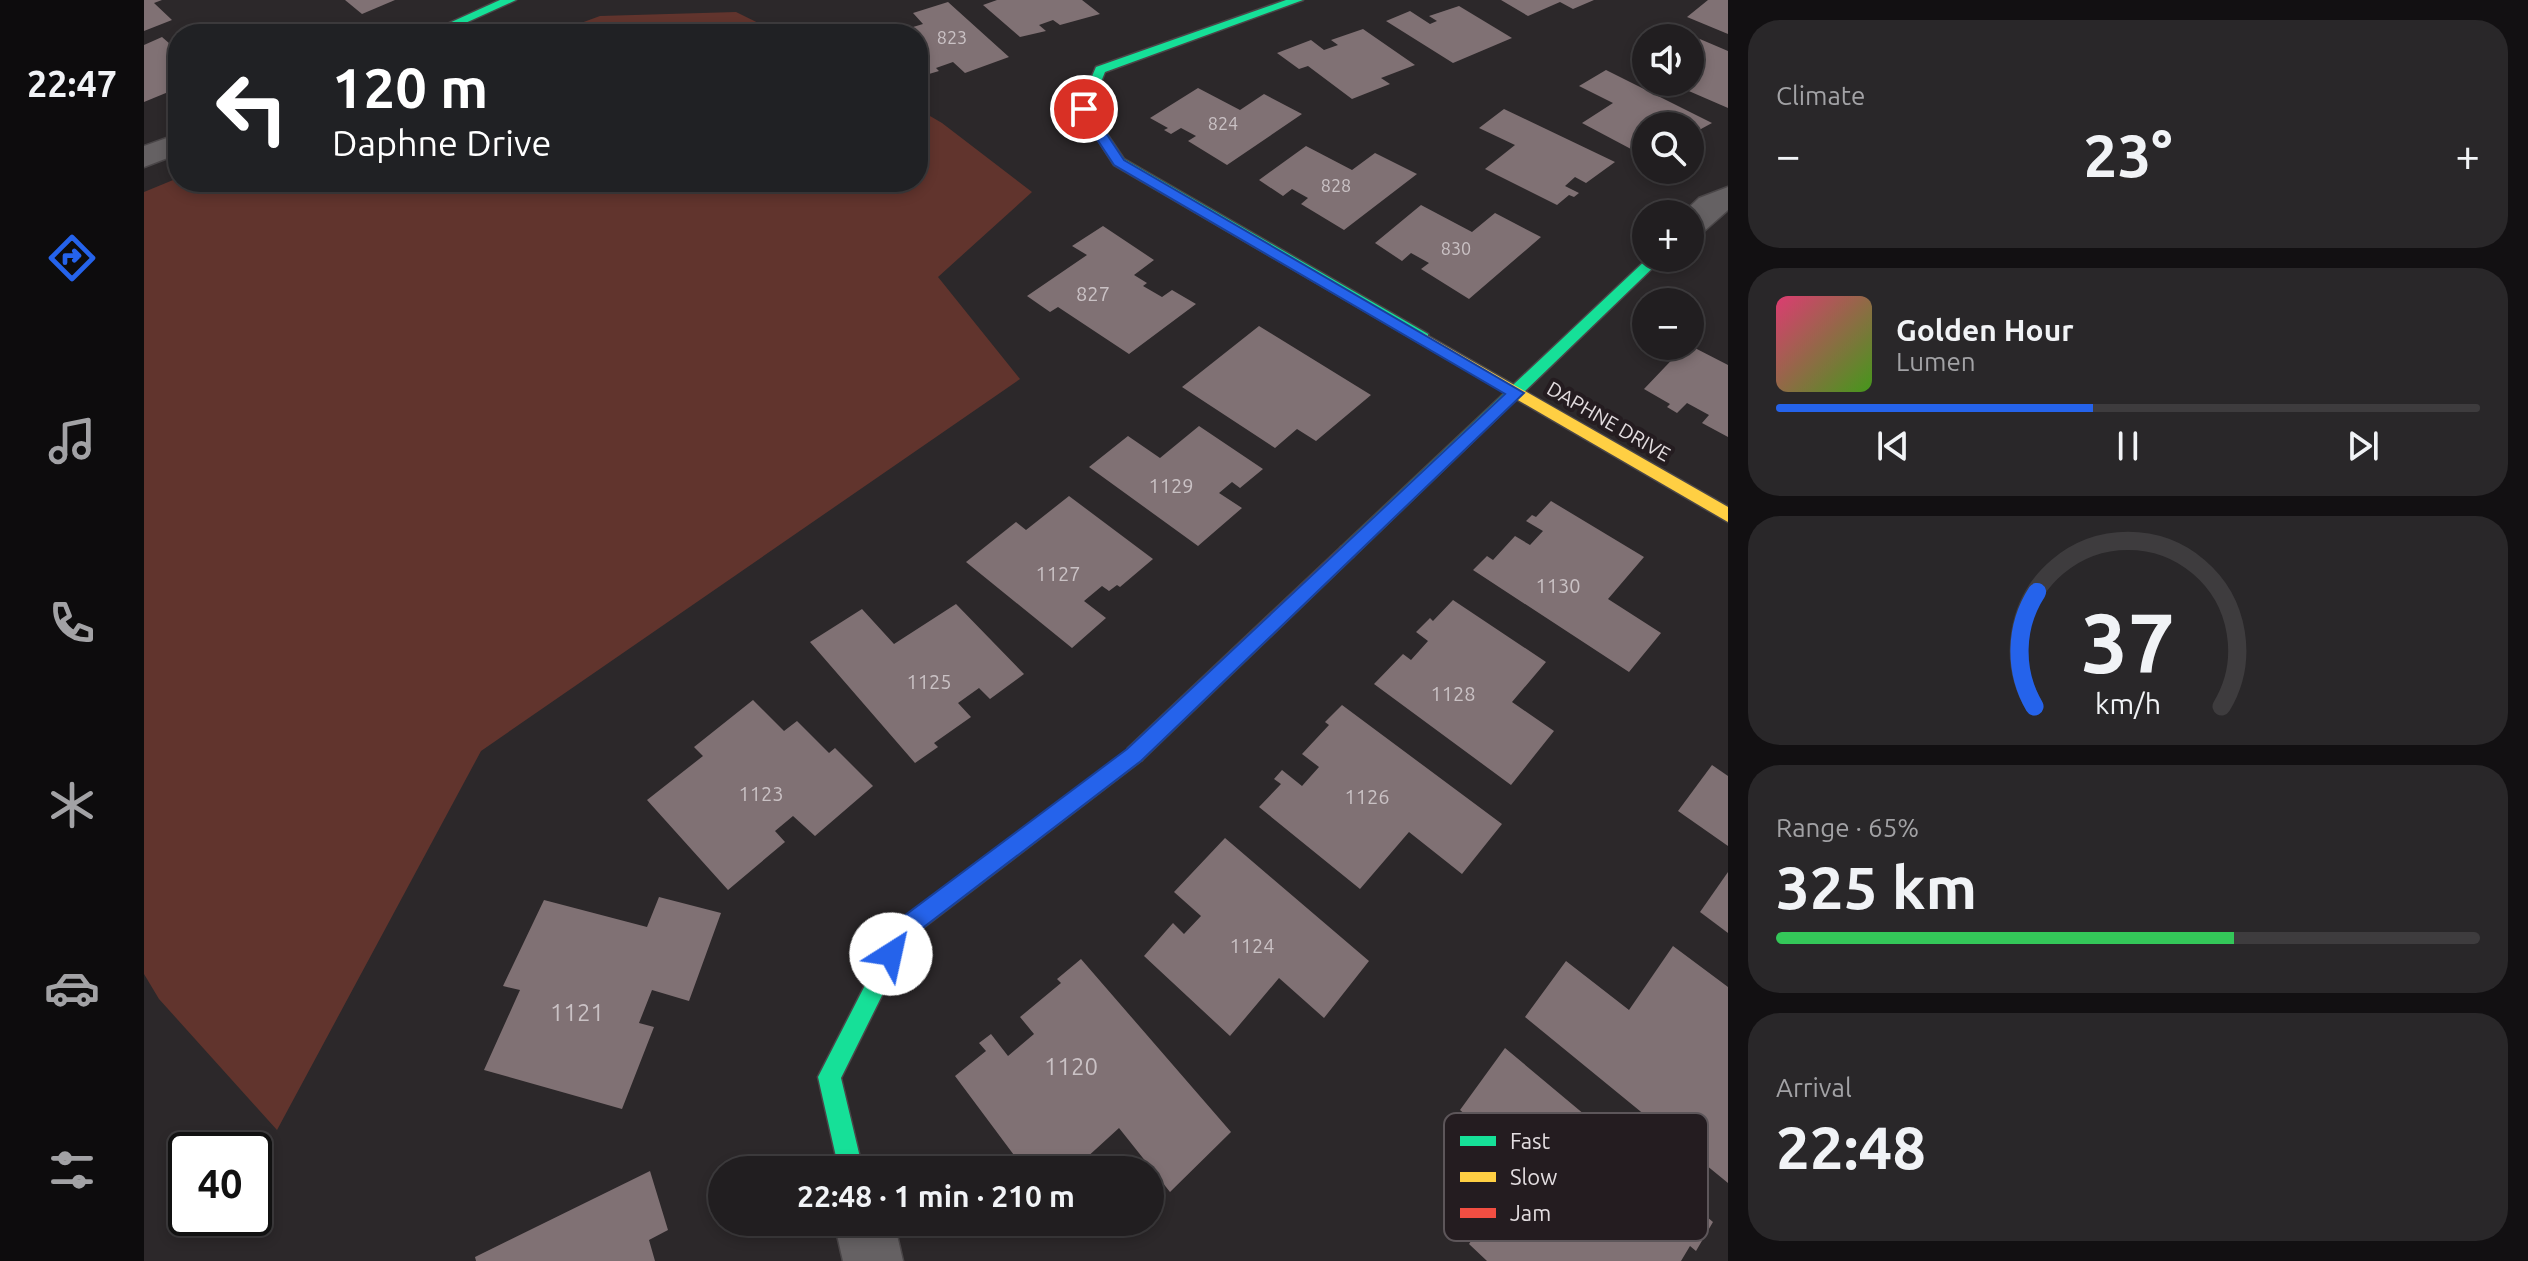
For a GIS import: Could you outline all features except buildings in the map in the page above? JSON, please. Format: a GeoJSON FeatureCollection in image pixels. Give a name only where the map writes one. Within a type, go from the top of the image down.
{"type":"FeatureCollection","features":[{"type":"Feature","properties":{"kind":"street"},"geometry":{"type":"LineString","coordinates":[[454,24],[510,0]]}},
{"type":"Feature","properties":{"kind":"street","name":"DAPHNE DRIVE"},"geometry":{"type":"LineString","coordinates":[[1297,0],[1100,70],[1084,109],[1119,162],[1728,515]]}},
{"type":"Feature","properties":{"kind":"street"},"geometry":{"type":"LineString","coordinates":[[144,157],[168,147]]}},
{"type":"Feature","properties":{"kind":"street"},"geometry":{"type":"LineString","coordinates":[[1704,212],[1728,197]]}},
{"type":"Feature","properties":{"kind":"street"},"geometry":{"type":"LineString","coordinates":[[848,1156],[829,1077],[904,930],[1134,755],[1641,272]]}},
{"type":"Feature","properties":{"kind":"street"},"geometry":{"type":"LineString","coordinates":[[867,1236],[873,1261]]}},
{"type":"Feature","properties":{"kind":"shaded area"},"geometry":{"type":"Polygon","coordinates":[[[736,12],[761,24],[578,24],[600,16],[736,12]]]}},
{"type":"Feature","properties":{"kind":"shaded area"},"geometry":{"type":"Polygon","coordinates":[[[928,115],[1032,192],[938,277],[1020,379],[481,751],[277,1130],[159,999],[144,974],[144,192],[168,182],[168,192],[928,192],[928,115]]]}},
{"type":"Feature","properties":{"kind":"traffic: fast"},"geometry":{"type":"LineString","coordinates":[[454,24],[510,0]]}},
{"type":"Feature","properties":{"kind":"traffic: fast"},"geometry":{"type":"LineString","coordinates":[[1297,0],[1100,70],[1084,109],[1119,162],[1423,338]]}},
{"type":"Feature","properties":{"kind":"traffic: fast"},"geometry":{"type":"LineString","coordinates":[[1347,552],[1641,272]]}},
{"type":"Feature","properties":{"kind":"traffic: fast"},"geometry":{"type":"LineString","coordinates":[[848,1156],[829,1077],[904,930],[1135,754]]}},
{"type":"Feature","properties":{"kind":"traffic: slow"},"geometry":{"type":"LineString","coordinates":[[1423,338],[1728,515]]}},
{"type":"Feature","properties":{"kind":"traffic: jam"},"geometry":{"type":"LineString","coordinates":[[1135,754],[1347,552]]}},
{"type":"Feature","properties":{"kind":"route"},"geometry":{"type":"LineString","coordinates":[[891,954],[904,930],[1134,755],[1516,393],[1119,162],[1084,109]]}}]}
